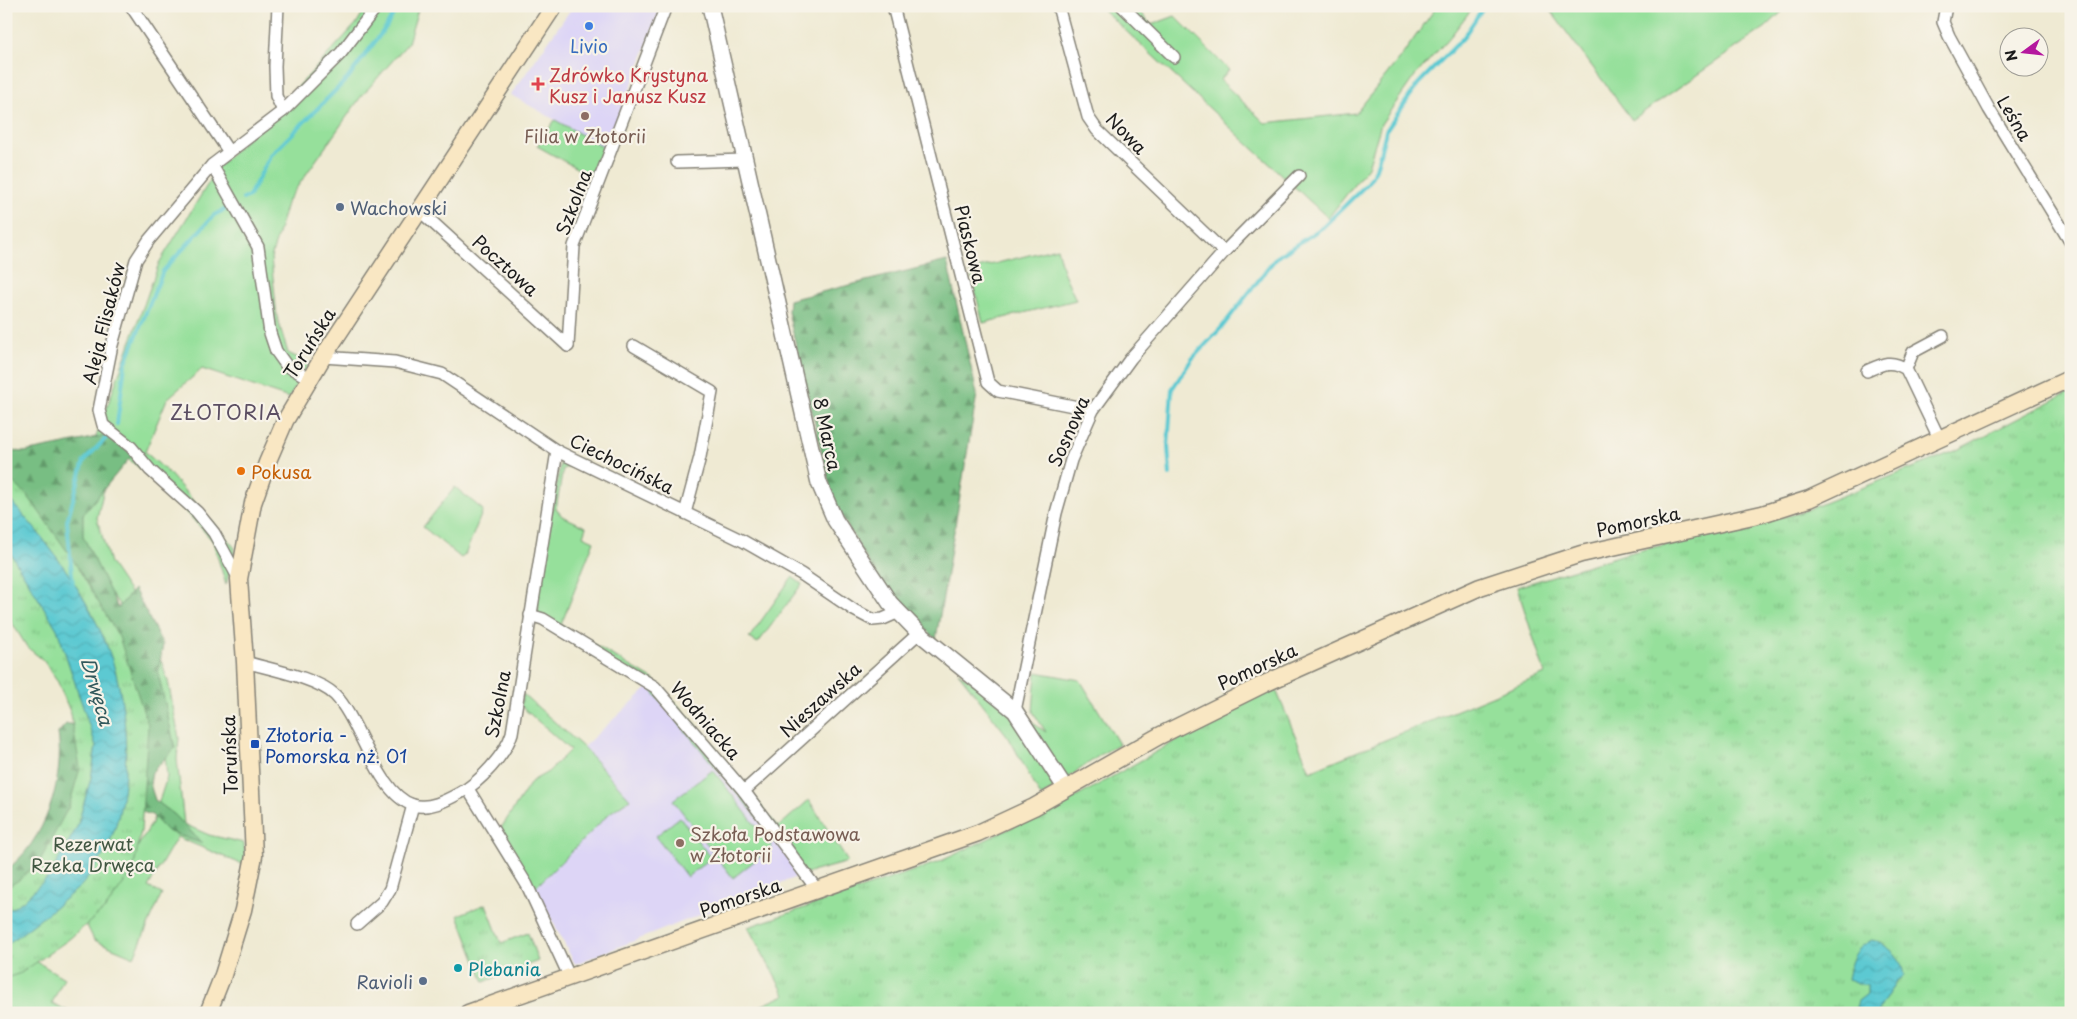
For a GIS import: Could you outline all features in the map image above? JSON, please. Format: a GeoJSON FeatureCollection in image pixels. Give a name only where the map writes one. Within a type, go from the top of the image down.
{"type":"FeatureCollection","features":[{"type":"Feature","properties":{"kind":"main road","name":"Toruńska"},"geometry":{"type":"LineString","coordinates":[[208,1013],[243,910],[254,856],[246,662],[239,579],[253,503],[285,421],[323,357],[554,6]]}},
{"type":"Feature","properties":{"kind":"main road","name":"Pomorska"},"geometry":{"type":"LineString","coordinates":[[468,1013],[978,833],[1014,817],[1159,736],[1264,684],[1480,587],[1610,547],[1778,510],[1823,493],[2071,378]]}},
{"type":"Feature","properties":{"kind":"street"},"geometry":{"type":"LineString","coordinates":[[131,6],[228,152]]}},
{"type":"Feature","properties":{"kind":"street"},"geometry":{"type":"LineString","coordinates":[[278,6],[275,66],[276,96],[283,110]]}},
{"type":"Feature","properties":{"kind":"street","name":"Aleja Flisaków"},"geometry":{"type":"LineString","coordinates":[[239,579],[214,533],[197,512],[150,470],[131,447],[103,425],[100,410],[105,379],[136,260],[149,240],[212,165],[283,110],[342,53],[378,6]]}},
{"type":"Feature","properties":{"kind":"street","name":"Szkolna"},"geometry":{"type":"LineString","coordinates":[[568,346],[574,246],[666,6]]}},
{"type":"Feature","properties":{"kind":"street","name":"8 Marca"},"geometry":{"type":"LineString","coordinates":[[710,6],[819,482],[835,520],[890,603],[919,633],[1015,711],[1066,789]]}},
{"type":"Feature","properties":{"kind":"street","name":"Piaskowa"},"geometry":{"type":"LineString","coordinates":[[893,6],[988,382],[998,391],[1093,410]]}},
{"type":"Feature","properties":{"kind":"street","name":"Nowa"},"geometry":{"type":"LineString","coordinates":[[1058,6],[1088,117],[1097,130],[1224,252]]}},
{"type":"Feature","properties":{"kind":"street"},"geometry":{"type":"LineString","coordinates":[[1122,6],[1174,57]]}},
{"type":"Feature","properties":{"kind":"street","name":"Leśna"},"geometry":{"type":"LineString","coordinates":[[1946,6],[1943,22],[1949,36],[1989,110],[2071,243]]}},
{"type":"Feature","properties":{"kind":"street"},"geometry":{"type":"LineString","coordinates":[[677,162],[745,160]]}},
{"type":"Feature","properties":{"kind":"street"},"geometry":{"type":"LineString","coordinates":[[212,165],[258,247],[270,333],[276,351],[286,365],[310,379]]}},
{"type":"Feature","properties":{"kind":"street","name":"Sosnowa"},"geometry":{"type":"LineString","coordinates":[[1015,711],[1056,513],[1071,460],[1093,410],[1132,358],[1224,252],[1299,176]]}},
{"type":"Feature","properties":{"kind":"street","name":"Pocztowa"},"geometry":{"type":"LineString","coordinates":[[419,210],[568,346]]}},
{"type":"Feature","properties":{"kind":"street"},"geometry":{"type":"LineString","coordinates":[[1906,369],[1913,352],[1944,336]]}},
{"type":"Feature","properties":{"kind":"street"},"geometry":{"type":"LineString","coordinates":[[634,346],[712,392],[700,457],[685,513]]}},
{"type":"Feature","properties":{"kind":"street","name":"Ciechocińska"},"geometry":{"type":"LineString","coordinates":[[323,357],[395,362],[442,374],[557,451],[685,513],[793,569],[854,610],[873,620],[883,620],[900,612]]}},
{"type":"Feature","properties":{"kind":"street"},"geometry":{"type":"LineString","coordinates":[[1867,371],[1886,362],[1906,369],[1940,440]]}},
{"type":"Feature","properties":{"kind":"street","name":"Szkolna"},"geometry":{"type":"LineString","coordinates":[[414,805],[427,806],[445,801],[468,789],[504,752],[509,744],[557,451]]}},
{"type":"Feature","properties":{"kind":"street","name":"Wodniacka"},"geometry":{"type":"LineString","coordinates":[[530,615],[543,619],[655,687],[744,791],[818,891]]}},
{"type":"Feature","properties":{"kind":"street","name":"Nieszawska"},"geometry":{"type":"LineString","coordinates":[[744,791],[919,633]]}},
{"type":"Feature","properties":{"kind":"street"},"geometry":{"type":"LineString","coordinates":[[246,662],[305,680],[334,694],[344,706],[378,769],[397,795],[414,805],[390,889],[382,902],[357,924]]}},
{"type":"Feature","properties":{"kind":"street"},"geometry":{"type":"LineString","coordinates":[[468,789],[527,885],[570,978]]}},
{"type":"Feature","properties":{"kind":"shaded area"},"geometry":{"type":"Polygon","coordinates":[[[573,6],[662,6],[607,149],[511,95],[573,6]]]}},
{"type":"Feature","properties":{"kind":"shaded area","name":"Szkoła Podstawowa w Złotorii"},"geometry":{"type":"Polygon","coordinates":[[[649,687],[804,874],[575,964],[535,888],[611,812],[630,799],[583,747],[649,687]]]}},
{"type":"Feature","properties":{"kind":"green space"},"geometry":{"type":"Polygon","coordinates":[[[367,6],[419,6],[408,43],[360,98],[288,200],[271,258],[277,317],[288,353],[309,363],[289,398],[202,369],[167,399],[145,452],[168,472],[235,548],[226,585],[213,541],[163,487],[121,453],[108,472],[97,518],[110,563],[133,597],[158,652],[168,681],[179,738],[177,759],[184,824],[209,835],[244,843],[246,866],[177,837],[148,887],[162,894],[134,957],[94,940],[78,907],[121,874],[152,823],[167,777],[163,732],[121,607],[76,545],[6,456],[11,458],[96,437],[159,263],[219,166],[285,101],[356,24],[367,6]]]}},
{"type":"Feature","properties":{"kind":"green space"},"geometry":{"type":"Polygon","coordinates":[[[1099,6],[1136,6],[1151,25],[1175,16],[1229,70],[1220,80],[1265,123],[1356,113],[1403,54],[1437,6],[1474,6],[1450,37],[1414,77],[1381,124],[1368,167],[1328,218],[1099,6]]]}},
{"type":"Feature","properties":{"kind":"green space"},"geometry":{"type":"Polygon","coordinates":[[[1547,6],[1788,6],[1766,27],[1632,120],[1547,6]]]}},
{"type":"Feature","properties":{"kind":"green space"},"geometry":{"type":"Polygon","coordinates":[[[555,120],[607,149],[596,179],[537,146],[555,120]]]}},
{"type":"Feature","properties":{"kind":"green space"},"geometry":{"type":"Polygon","coordinates":[[[1057,248],[1063,271],[1076,300],[983,323],[970,270],[1057,248]]]}},
{"type":"Feature","properties":{"kind":"green space"},"geometry":{"type":"Polygon","coordinates":[[[947,261],[977,394],[936,639],[889,598],[834,503],[788,312],[789,300],[947,261]]]}},
{"type":"Feature","properties":{"kind":"green space"},"geometry":{"type":"Polygon","coordinates":[[[2071,391],[2071,1013],[745,1013],[785,995],[748,927],[939,862],[1080,795],[1274,685],[1310,771],[1545,674],[1517,587],[1625,554],[1799,513],[1955,451],[2071,391]]]}},
{"type":"Feature","properties":{"kind":"green space"},"geometry":{"type":"Polygon","coordinates":[[[104,436],[124,443],[133,454],[83,514],[83,536],[118,608],[134,589],[163,645],[158,673],[175,748],[152,772],[150,784],[155,800],[175,815],[203,844],[167,831],[152,815],[136,810],[6,496],[6,450],[24,452],[104,436]]]}},
{"type":"Feature","properties":{"kind":"green space"},"geometry":{"type":"Polygon","coordinates":[[[561,460],[573,465],[563,469],[556,509],[562,516],[586,527],[583,536],[594,541],[561,625],[654,680],[705,734],[778,827],[809,800],[848,862],[804,874],[649,687],[537,615],[539,607],[535,605],[561,460]]]}},
{"type":"Feature","properties":{"kind":"green space","name":"Rezerwat Rzeka Drwęca"},"geometry":{"type":"Polygon","coordinates":[[[6,476],[27,495],[72,558],[119,637],[148,725],[141,831],[133,870],[106,908],[68,940],[21,973],[6,978],[6,888],[19,880],[41,859],[69,806],[80,768],[71,714],[57,680],[43,660],[27,647],[6,613],[6,476]]]}},
{"type":"Feature","properties":{"kind":"green space"},"geometry":{"type":"Polygon","coordinates":[[[455,487],[483,510],[465,555],[461,558],[423,527],[455,487]]]}},
{"type":"Feature","properties":{"kind":"green space"},"geometry":{"type":"Polygon","coordinates":[[[792,577],[802,584],[758,643],[749,638],[792,577]]]}},
{"type":"Feature","properties":{"kind":"green space"},"geometry":{"type":"Polygon","coordinates":[[[958,672],[1046,732],[1033,712],[1036,672],[1080,680],[1119,744],[1100,755],[1041,797],[1009,738],[958,672]]]}},
{"type":"Feature","properties":{"kind":"green space"},"geometry":{"type":"Polygon","coordinates":[[[523,694],[583,747],[630,799],[611,812],[535,888],[499,831],[532,781],[548,772],[570,750],[521,706],[523,694]]]}},
{"type":"Feature","properties":{"kind":"green space"},"geometry":{"type":"Polygon","coordinates":[[[66,724],[77,724],[84,730],[77,826],[6,912],[6,870],[20,858],[32,843],[49,809],[55,790],[58,770],[58,733],[66,724]]]}},
{"type":"Feature","properties":{"kind":"green space"},"geometry":{"type":"Polygon","coordinates":[[[713,770],[772,847],[733,878],[673,800],[713,770]]]}},
{"type":"Feature","properties":{"kind":"green space"},"geometry":{"type":"Polygon","coordinates":[[[680,817],[711,858],[687,877],[656,836],[680,817]]]}},
{"type":"Feature","properties":{"kind":"green space"},"geometry":{"type":"Polygon","coordinates":[[[486,904],[501,943],[528,933],[538,961],[484,982],[458,915],[486,904]]]}},
{"type":"Feature","properties":{"kind":"green space"},"geometry":{"type":"Polygon","coordinates":[[[19,951],[64,978],[52,1003],[72,1013],[6,1013],[6,961],[19,951]]]}},
{"type":"Feature","properties":{"kind":"water","name":"Drwęca"},"geometry":{"type":"Polygon","coordinates":[[[6,496],[34,528],[74,582],[95,620],[112,661],[119,686],[126,739],[123,792],[118,817],[103,856],[83,884],[6,945],[6,912],[23,901],[49,876],[77,827],[91,778],[96,746],[57,629],[6,546],[6,496]]]}},
{"type":"Feature","properties":{"kind":"water"},"geometry":{"type":"Polygon","coordinates":[[[1872,940],[1894,953],[1903,969],[1904,976],[1896,981],[1877,1013],[1842,1013],[1846,1008],[1855,1011],[1858,1001],[1867,994],[1867,984],[1857,984],[1847,979],[1850,966],[1857,951],[1872,940]]]}},
{"type":"Feature","properties":{"kind":"waterway"},"geometry":{"type":"LineString","coordinates":[[243,199],[249,196],[271,155],[348,78],[386,27],[398,6]]}},
{"type":"Feature","properties":{"kind":"waterway"},"geometry":{"type":"LineString","coordinates":[[1170,475],[1168,446],[1172,389],[1192,359],[1222,327],[1276,258],[1323,227],[1368,183],[1376,169],[1386,131],[1418,84],[1463,38],[1484,6]]}},
{"type":"Feature","properties":{"kind":"waterway"},"geometry":{"type":"LineString","coordinates":[[117,424],[125,364],[163,271],[214,215],[226,209]]}},
{"type":"Feature","properties":{"kind":"waterway"},"geometry":{"type":"LineString","coordinates":[[73,586],[67,521],[84,461],[108,436]]}},
{"type":"Feature","properties":{"kind":"place","name":"Livio"},"geometry":{"type":"Point","coordinates":[589,26]}},
{"type":"Feature","properties":{"kind":"place","name":"Zdrówko Krystyna Kusz i Janusz Kusz"},"geometry":{"type":"Point","coordinates":[538,84]}},
{"type":"Feature","properties":{"kind":"place","name":"Filia w Złotorii"},"geometry":{"type":"Point","coordinates":[585,116]}},
{"type":"Feature","properties":{"kind":"place","name":"Wachowski"},"geometry":{"type":"Point","coordinates":[340,207]}},
{"type":"Feature","properties":{"kind":"place","name":"Pokusa"},"geometry":{"type":"Point","coordinates":[241,471]}},
{"type":"Feature","properties":{"kind":"place","name":"Złotoria - Pomorska nż. 01"},"geometry":{"type":"Point","coordinates":[255,744]}},
{"type":"Feature","properties":{"kind":"place","name":"Szkoła Podstawowa w Złotorii"},"geometry":{"type":"Point","coordinates":[680,843]}},
{"type":"Feature","properties":{"kind":"place","name":"Plebania"},"geometry":{"type":"Point","coordinates":[458,968]}},
{"type":"Feature","properties":{"kind":"place","name":"Ravioli"},"geometry":{"type":"Point","coordinates":[423,981]}},
{"type":"Feature","properties":{"kind":"district","name":"ZŁOTORIA"},"geometry":{"type":"Point","coordinates":[226,412]}}]}
